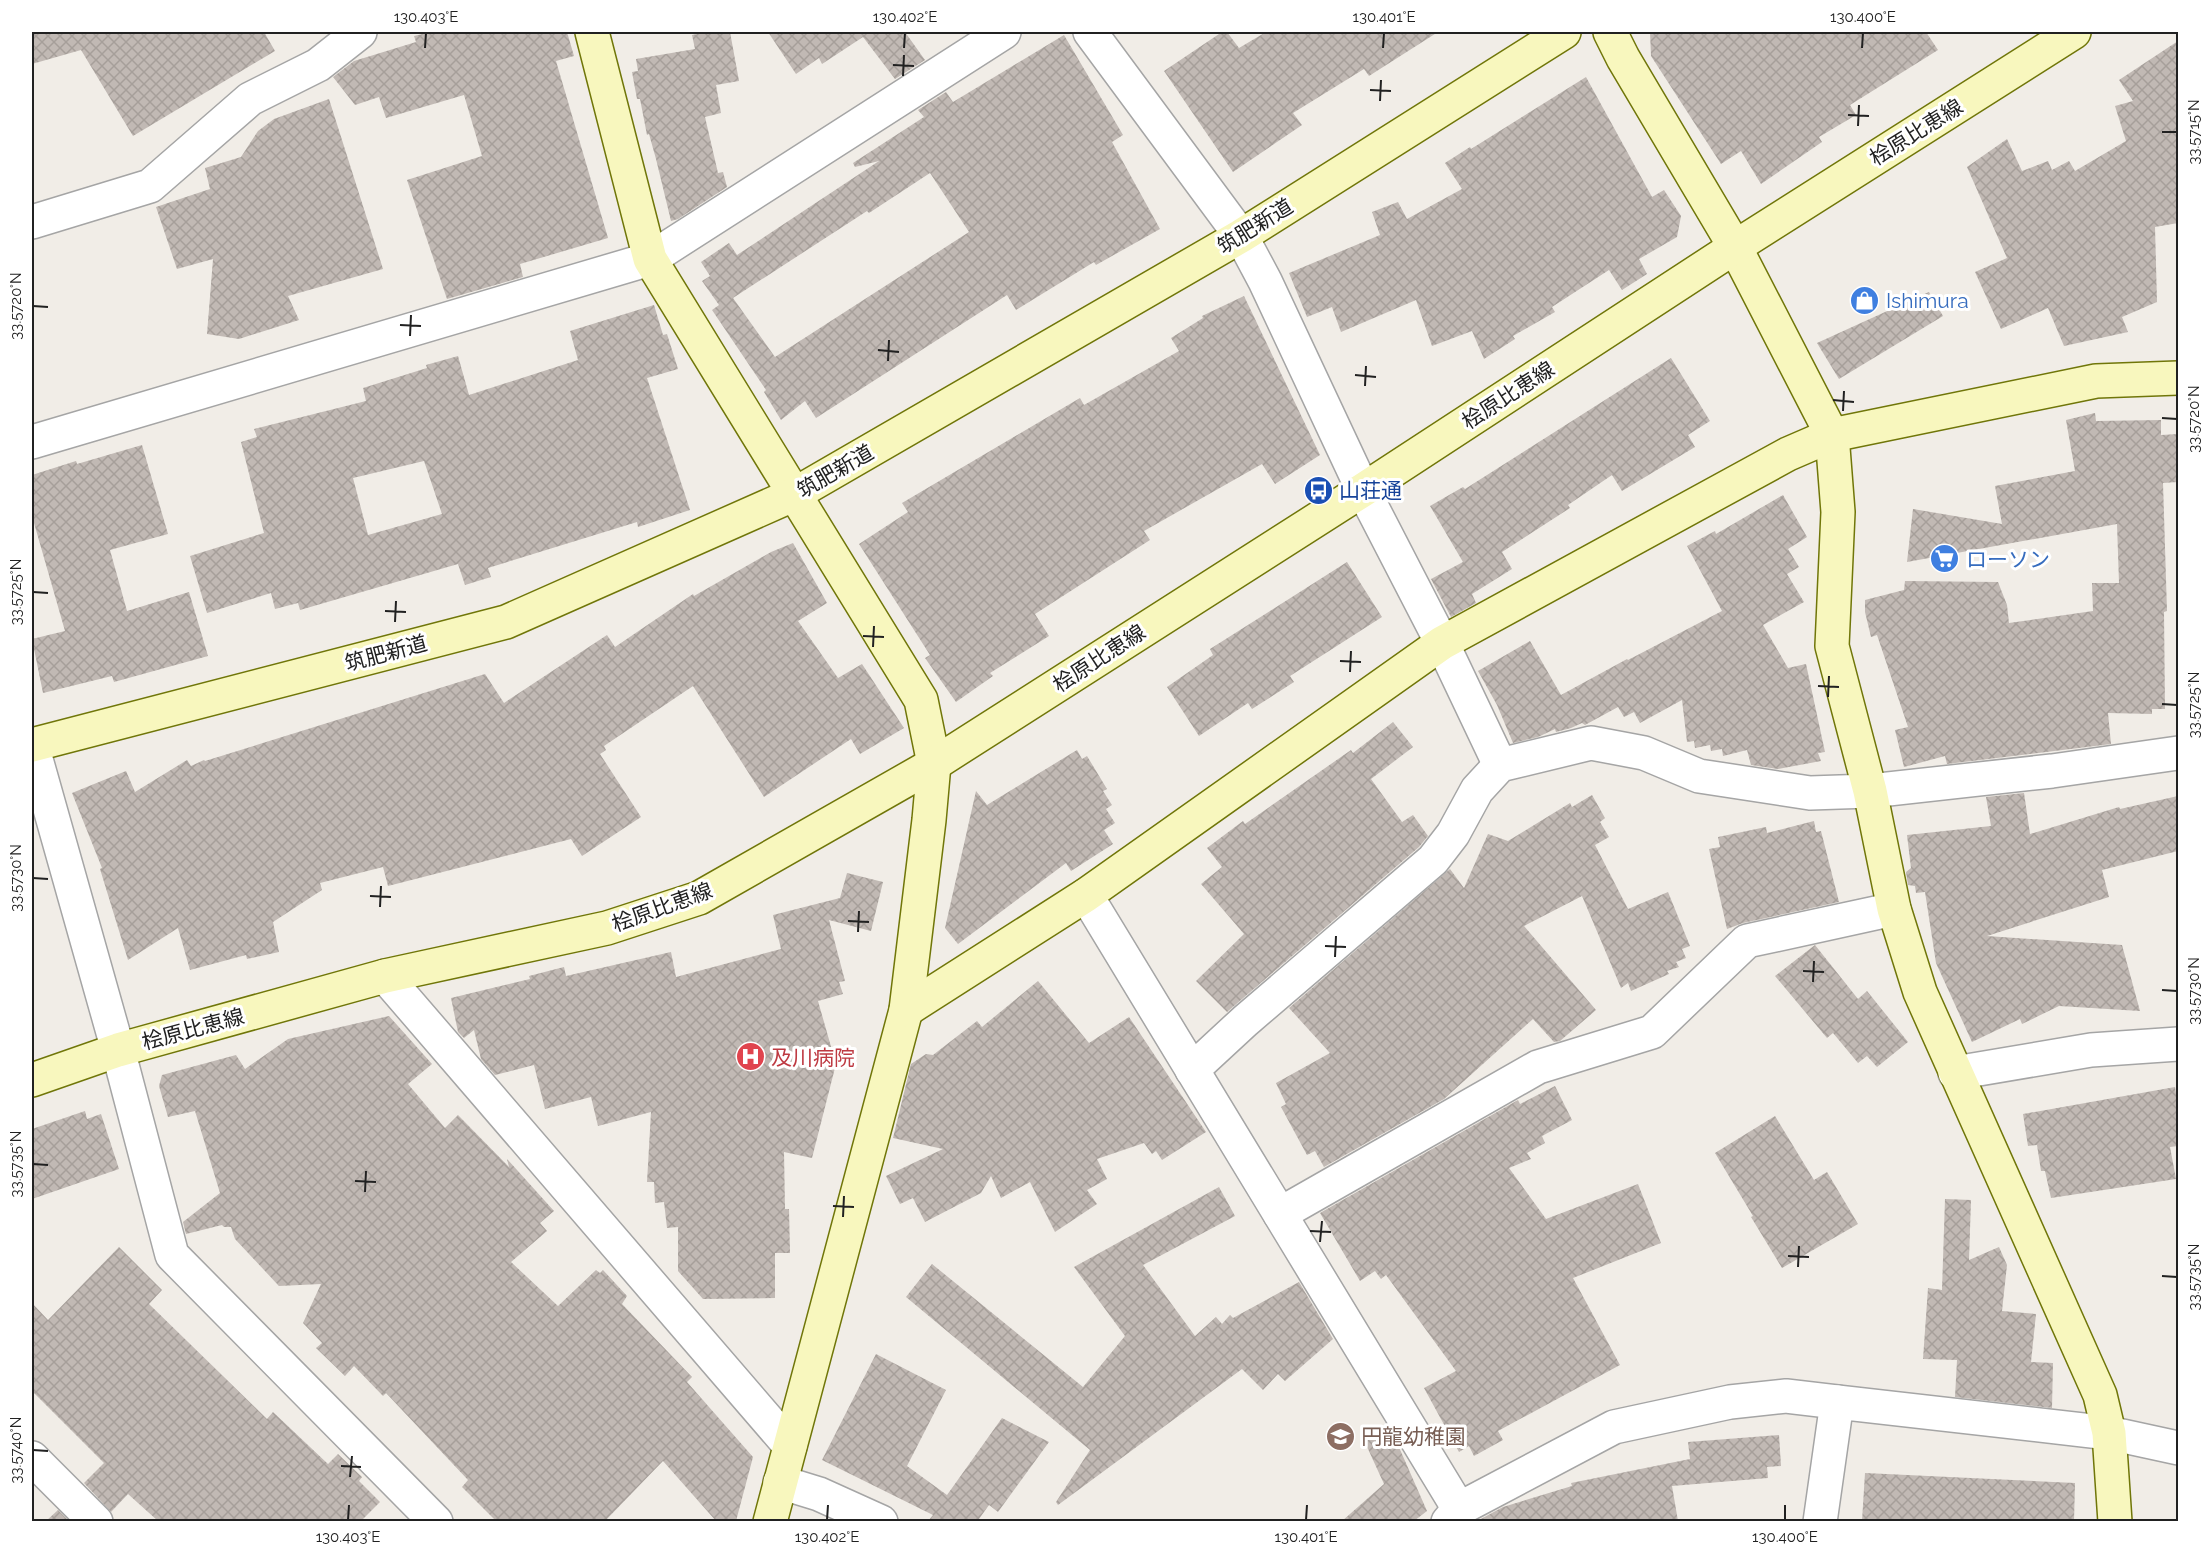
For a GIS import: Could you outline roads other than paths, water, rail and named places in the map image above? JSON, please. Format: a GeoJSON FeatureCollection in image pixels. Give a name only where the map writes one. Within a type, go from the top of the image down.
{"type":"FeatureCollection","features":[{"type":"Feature","properties":{"kind":"street"},"geometry":{"type":"LineString","coordinates":[[32,222],[150,186],[250,99],[318,65],[360,32]]}},
{"type":"Feature","properties":{"kind":"street"},"geometry":{"type":"LineString","coordinates":[[592,32],[650,259],[921,700],[934,764],[906,1010],[770,1521]]}},
{"type":"Feature","properties":{"kind":"street"},"geometry":{"type":"LineString","coordinates":[[32,442],[650,259],[1004,32]]}},
{"type":"Feature","properties":{"kind":"street"},"geometry":{"type":"LineString","coordinates":[[1090,32],[1241,236],[1265,281],[1363,490],[1442,643],[1500,765]]}},
{"type":"Feature","properties":{"kind":"street","name":"筑肥新道"},"geometry":{"type":"LineString","coordinates":[[32,745],[506,621],[795,494],[1241,236],[1564,32]]}},
{"type":"Feature","properties":{"kind":"street"},"geometry":{"type":"LineString","coordinates":[[1610,32],[1623,58],[1735,247],[1832,435],[1838,512],[1832,646],[1870,791],[1894,909],[1920,992],[2100,1395],[2109,1432],[2115,1521]]}},
{"type":"Feature","properties":{"kind":"street","name":"桧原比恵線"},"geometry":{"type":"LineString","coordinates":[[32,1080],[118,1050],[385,976],[607,928],[699,898],[934,764],[1363,490],[1735,247],[2074,32]]}},
{"type":"Feature","properties":{"kind":"street"},"geometry":{"type":"LineString","coordinates":[[906,1010],[1086,895],[1442,643],[1788,454],[1832,435],[2096,381],[2178,378]]}},
{"type":"Feature","properties":{"kind":"street"},"geometry":{"type":"LineString","coordinates":[[1192,1070],[1245,1021],[1433,860],[1453,834],[1477,790],[1500,765],[1591,743],[1644,753],[1699,776],[1810,793],[1870,791],[2052,771],[2178,753]]}},
{"type":"Feature","properties":{"kind":"street"},"geometry":{"type":"LineString","coordinates":[[32,745],[118,1050],[172,1255],[424,1518]]}},
{"type":"Feature","properties":{"kind":"street"},"geometry":{"type":"LineString","coordinates":[[1086,895],[1280,1214],[1453,1515],[1614,1427],[1730,1402],[1786,1396],[2109,1432],[2178,1448]]}},
{"type":"Feature","properties":{"kind":"street"},"geometry":{"type":"LineString","coordinates":[[1280,1214],[1538,1067],[1652,1032],[1747,941],[1894,909]]}},
{"type":"Feature","properties":{"kind":"street"},"geometry":{"type":"LineString","coordinates":[[385,976],[790,1446]]}},
{"type":"Feature","properties":{"kind":"street"},"geometry":{"type":"LineString","coordinates":[[1955,1073],[2091,1050],[2178,1044]]}},
{"type":"Feature","properties":{"kind":"street"},"geometry":{"type":"LineString","coordinates":[[1820,1521],[1837,1402]]}},
{"type":"Feature","properties":{"kind":"street"},"geometry":{"type":"LineString","coordinates":[[32,1458],[96,1521]]}},
{"type":"Feature","properties":{"kind":"street"},"geometry":{"type":"LineString","coordinates":[[780,1482],[819,1494],[881,1521]]}},
{"type":"Feature","properties":{"kind":"place","name":"Ishimura"},"geometry":{"type":"Point","coordinates":[1865,300]}},
{"type":"Feature","properties":{"kind":"place","name":"山荘通"},"geometry":{"type":"Point","coordinates":[1318,490]}},
{"type":"Feature","properties":{"kind":"place","name":"ローソン"},"geometry":{"type":"Point","coordinates":[1945,559]}},
{"type":"Feature","properties":{"kind":"place","name":"及川病院"},"geometry":{"type":"Point","coordinates":[750,1057]}},
{"type":"Feature","properties":{"kind":"place","name":"円龍幼稚園"},"geometry":{"type":"Point","coordinates":[1340,1436]}}]}
